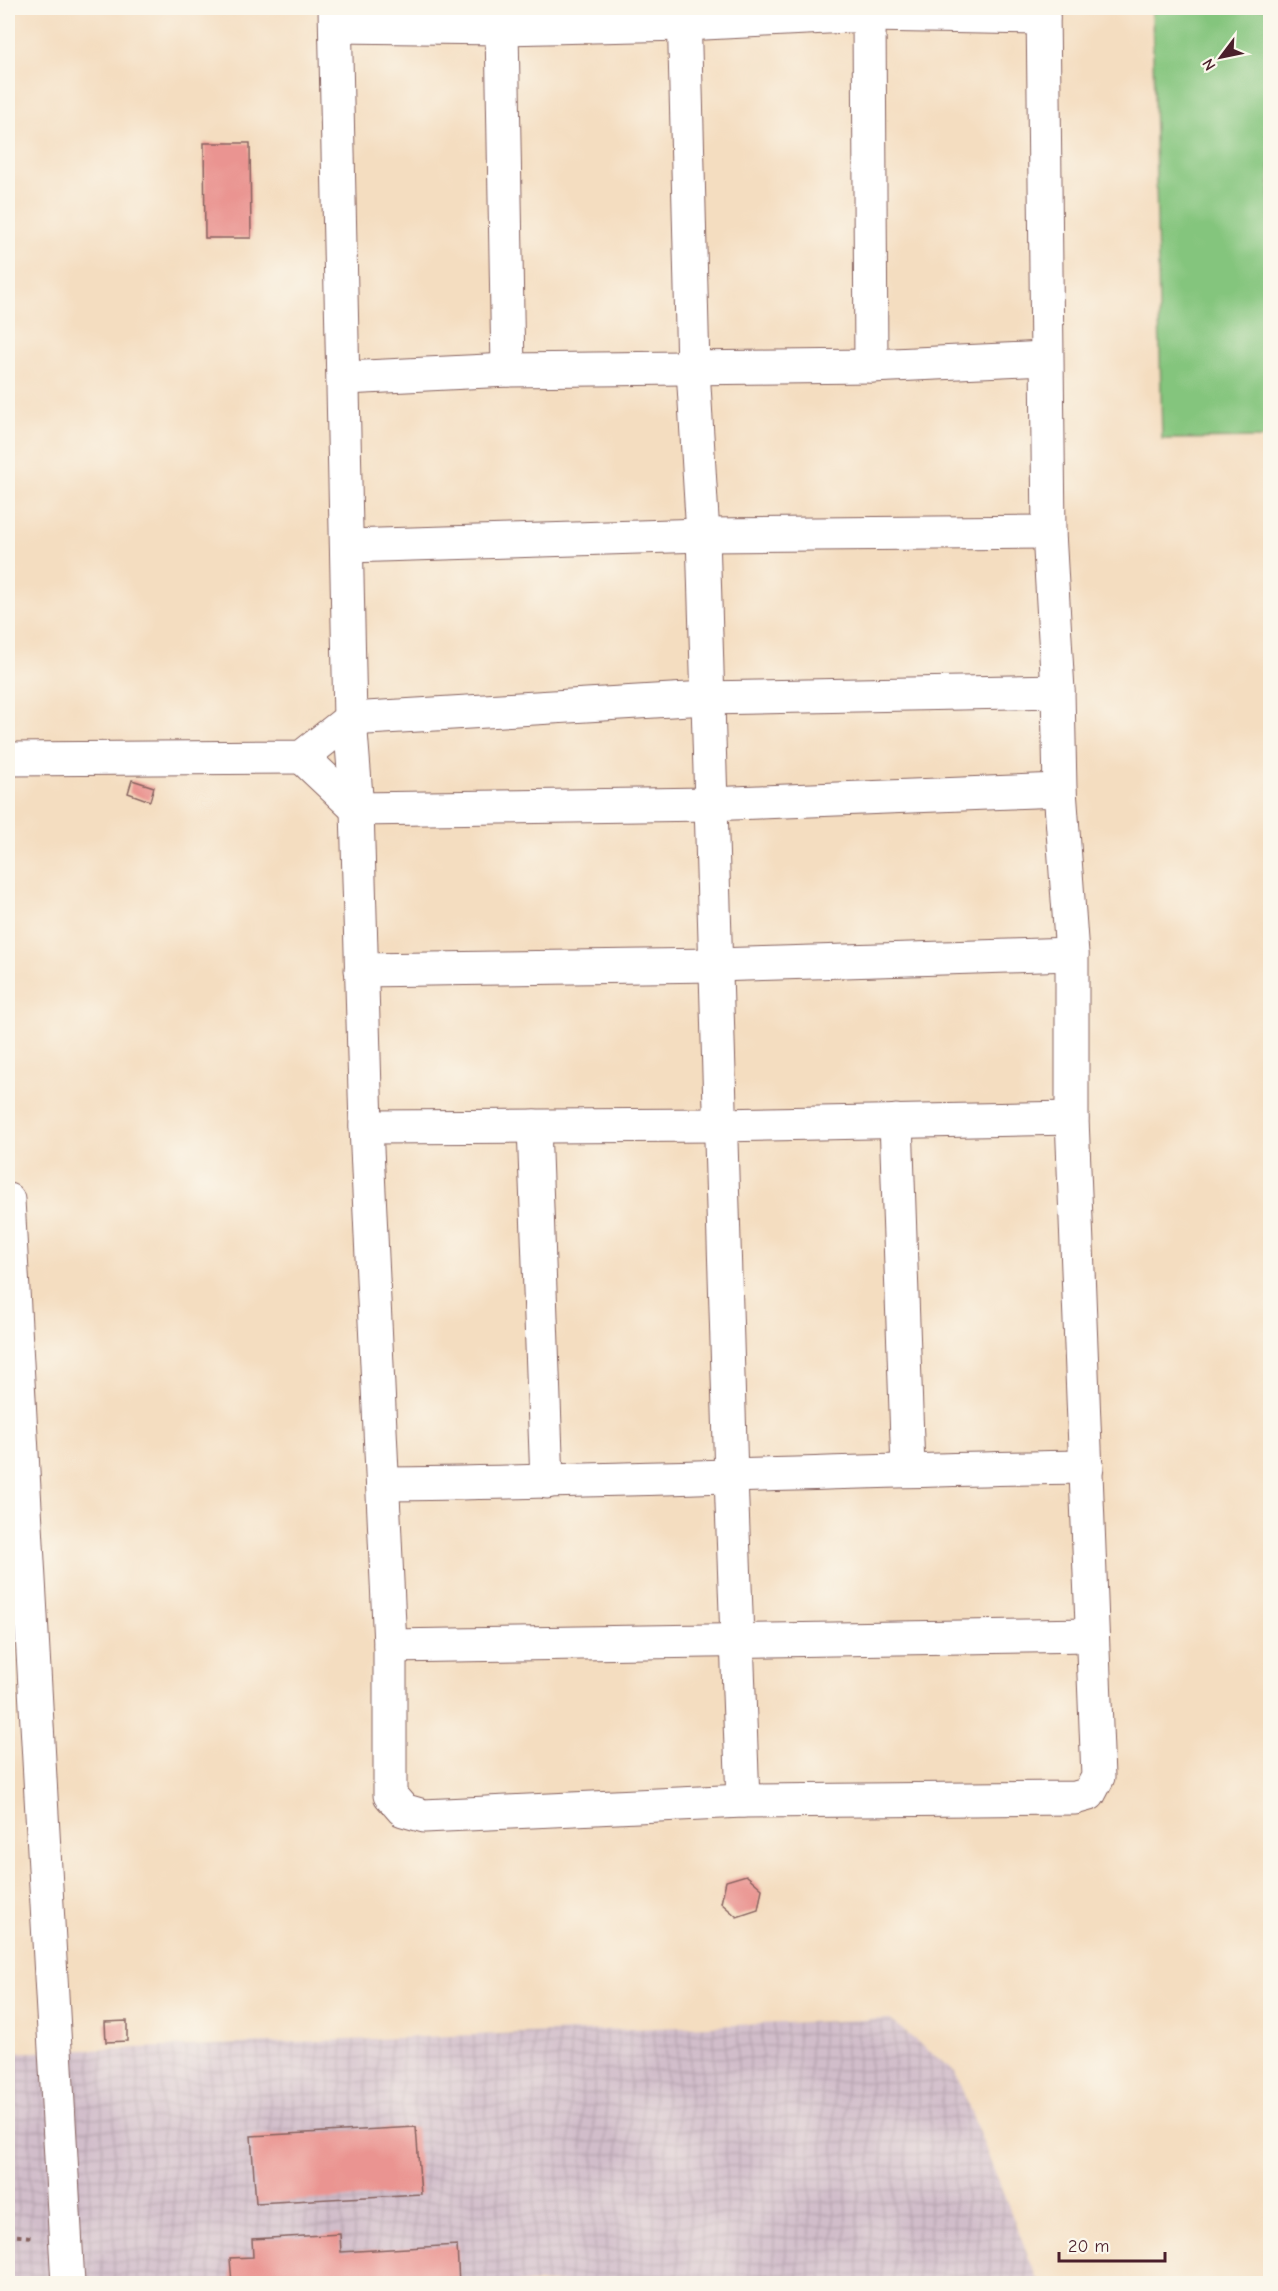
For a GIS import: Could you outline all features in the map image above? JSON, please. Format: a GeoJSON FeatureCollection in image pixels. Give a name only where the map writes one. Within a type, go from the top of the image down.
{"type":"FeatureCollection","features":[{"type":"Feature","properties":{"kind":"main road"},"geometry":{"type":"LineString","coordinates":[[1043,13],[1048,532],[1058,691],[1060,790],[1072,954],[1072,1118],[1098,1777],[1089,1794],[1075,1798],[743,1801],[424,1816],[403,1810],[390,1795],[390,1646],[384,1484],[366,1127],[357,809],[350,719],[345,378],[336,17],[502,28],[684,16],[869,15],[1043,13]]}},
{"type":"Feature","properties":{"kind":"main road"},"geometry":{"type":"LineString","coordinates":[[869,15],[872,366]]}},
{"type":"Feature","properties":{"kind":"main road"},"geometry":{"type":"LineString","coordinates":[[684,16],[693,369],[703,535],[709,804],[743,1801]]}},
{"type":"Feature","properties":{"kind":"main road"},"geometry":{"type":"LineString","coordinates":[[502,28],[508,370]]}},
{"type":"Feature","properties":{"kind":"main road"},"geometry":{"type":"LineString","coordinates":[[345,378],[508,370],[872,366],[1046,358]]}},
{"type":"Feature","properties":{"kind":"main road"},"geometry":{"type":"LineString","coordinates":[[348,546],[703,535],[1048,532]]}},
{"type":"Feature","properties":{"kind":"main road"},"geometry":{"type":"LineString","coordinates":[[8,759],[302,757],[350,719],[706,698],[1058,691]]}},
{"type":"Feature","properties":{"kind":"main road"},"geometry":{"type":"LineString","coordinates":[[302,757],[357,809],[709,804],[1060,790]]}},
{"type":"Feature","properties":{"kind":"main road"},"geometry":{"type":"LineString","coordinates":[[361,970],[715,965],[1072,954]]}},
{"type":"Feature","properties":{"kind":"main road"},"geometry":{"type":"LineString","coordinates":[[366,1127],[720,1125],[1072,1118]]}},
{"type":"Feature","properties":{"kind":"main road"},"geometry":{"type":"LineString","coordinates":[[896,1121],[908,1470]]}},
{"type":"Feature","properties":{"kind":"main road"},"geometry":{"type":"LineString","coordinates":[[534,1126],[547,1482]]}},
{"type":"Feature","properties":{"kind":"main road"},"geometry":{"type":"LineString","coordinates":[[8,1200],[68,2283]]}},
{"type":"Feature","properties":{"kind":"main road"},"geometry":{"type":"LineString","coordinates":[[384,1484],[547,1482],[908,1470],[1087,1467]]}},
{"type":"Feature","properties":{"kind":"main road"},"geometry":{"type":"LineString","coordinates":[[390,1646],[1092,1635]]}},
{"type":"Feature","properties":{"kind":"shaded area"},"geometry":{"type":"Polygon","coordinates":[[[889,2019],[955,2072],[1039,2283],[8,2283],[8,2053],[889,2019]]]}},
{"type":"Feature","properties":{"kind":"green space"},"geometry":{"type":"Polygon","coordinates":[[[1152,8],[1270,8],[1270,438],[1162,439],[1152,8]]]}},
{"type":"Feature","properties":{"kind":"building"},"geometry":{"type":"Polygon","coordinates":[[[204,143],[250,143],[251,238],[205,238],[204,143]]]}},
{"type":"Feature","properties":{"kind":"building"},"geometry":{"type":"Polygon","coordinates":[[[132,780],[154,787],[150,801],[128,793],[132,780]]]}},
{"type":"Feature","properties":{"kind":"building"},"geometry":{"type":"Polygon","coordinates":[[[746,1875],[762,1889],[758,1910],[737,1917],[721,1903],[726,1881],[746,1875]]]}},
{"type":"Feature","properties":{"kind":"building"},"geometry":{"type":"Polygon","coordinates":[[[127,2021],[127,2041],[106,2042],[105,2022],[127,2021]]]}},
{"type":"Feature","properties":{"kind":"building"},"geometry":{"type":"Polygon","coordinates":[[[416,2127],[421,2194],[256,2203],[251,2136],[416,2127]]]}},
{"type":"Feature","properties":{"kind":"building"},"geometry":{"type":"Polygon","coordinates":[[[340,2234],[341,2252],[457,2245],[459,2284],[232,2284],[230,2258],[253,2257],[252,2239],[340,2234]]]}}]}
